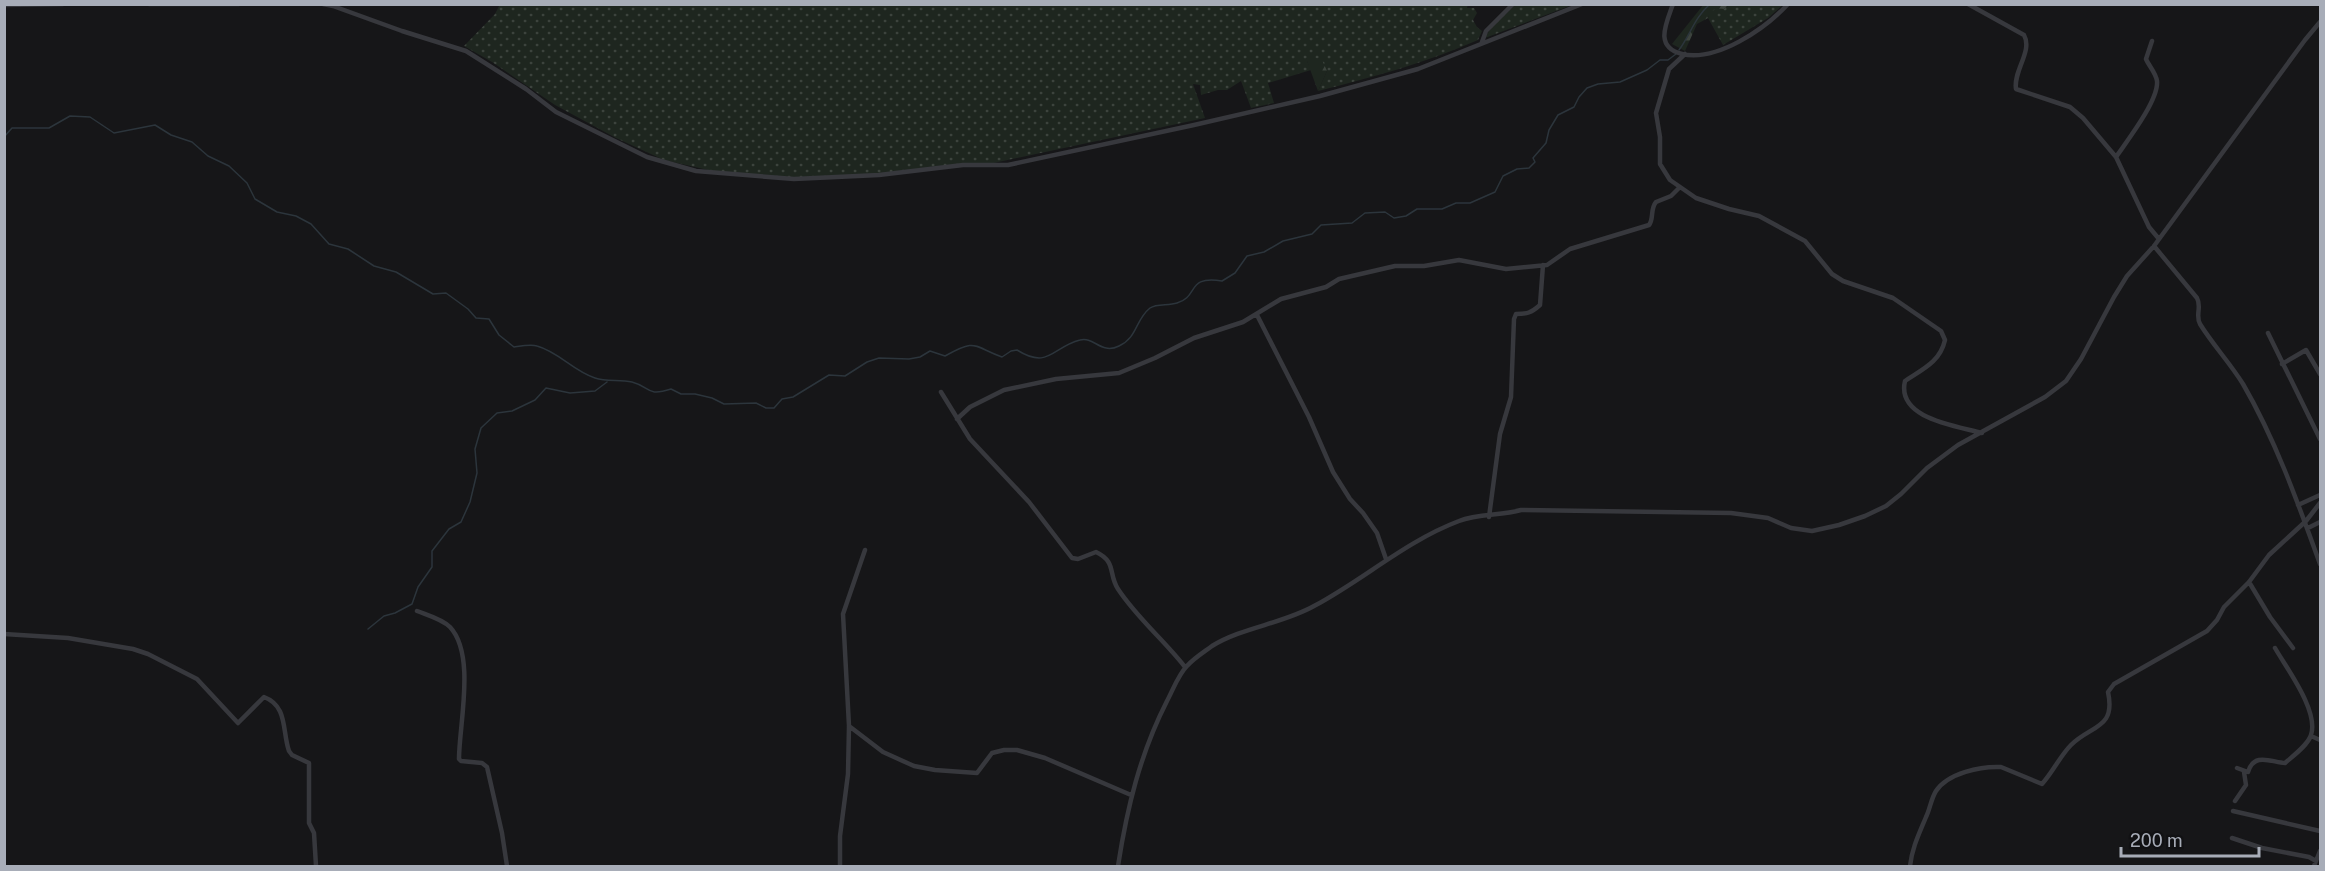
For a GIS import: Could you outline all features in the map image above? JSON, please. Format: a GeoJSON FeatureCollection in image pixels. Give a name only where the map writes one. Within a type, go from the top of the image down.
{"type":"FeatureCollection","features":[{"type":"Feature","properties":{"kind":"street"},"geometry":{"type":"LineString","coordinates":[[4,5],[63,4]]}},
{"type":"Feature","properties":{"kind":"street"},"geometry":{"type":"LineString","coordinates":[[149,4],[239,4]]}},
{"type":"Feature","properties":{"kind":"street"},"geometry":{"type":"LineString","coordinates":[[323,4],[466,51],[526,89],[556,112],[647,157],[696,171],[794,179],[879,175],[963,165],[1008,165],[1272,108],[1389,78],[1426,66],[1582,4]]}},
{"type":"Feature","properties":{"kind":"street"},"geometry":{"type":"LineString","coordinates":[[1482,42],[1486,31],[1513,4]]}},
{"type":"Feature","properties":{"kind":"street"},"geometry":{"type":"LineString","coordinates":[[1673,4],[1664,37],[1669,48],[1680,53],[1709,54],[1726,48],[1764,24],[1788,4]]}},
{"type":"Feature","properties":{"kind":"street"},"geometry":{"type":"LineString","coordinates":[[1968,4],[2026,38],[2026,47],[2015,84],[2016,89],[2070,107],[2083,118],[2116,157],[2149,227],[2159,239]]}},
{"type":"Feature","properties":{"kind":"street"},"geometry":{"type":"LineString","coordinates":[[1118,867],[1131,795],[1158,719],[1185,667],[1213,645],[1304,612],[1386,559],[1435,531],[1461,520],[1521,510],[1731,513],[1768,518],[1801,530],[1824,530],[1886,506],[1943,456],[2045,396],[2069,378],[2123,283],[2154,246],[2320,22]]}},
{"type":"Feature","properties":{"kind":"street"},"geometry":{"type":"LineString","coordinates":[[2116,157],[2156,91],[2156,77],[2146,59],[2152,41]]}},
{"type":"Feature","properties":{"kind":"street"},"geometry":{"type":"LineString","coordinates":[[1680,53],[1669,69],[1656,113],[1660,138],[1660,164],[1670,180],[1696,198],[1769,221],[1805,241],[1832,274],[1843,281],[1893,298],[1941,331],[1945,340],[1940,354],[1932,363],[1905,381],[1905,392],[1914,408],[1930,418],[1982,433]]}},
{"type":"Feature","properties":{"kind":"street"},"geometry":{"type":"LineString","coordinates":[[957,419],[970,407],[1004,390],[1056,379],[1119,373],[1194,338],[1257,315],[1281,299],[1326,287],[1339,279],[1395,266],[1424,266],[1459,260],[1506,269],[1551,263],[1570,249],[1649,225],[1651,210],[1656,202],[1671,196],[1679,188]]}},
{"type":"Feature","properties":{"kind":"street"},"geometry":{"type":"LineString","coordinates":[[2154,246],[2199,301],[2199,322],[2242,382],[2270,434],[2306,521],[2320,564]]}},
{"type":"Feature","properties":{"kind":"street"},"geometry":{"type":"LineString","coordinates":[[1489,516],[1500,434],[1511,397],[1514,319],[1516,314],[1524,315],[1532,312],[1539,305],[1544,265]]}},
{"type":"Feature","properties":{"kind":"street"},"geometry":{"type":"LineString","coordinates":[[1257,315],[1309,417],[1333,472],[1350,499],[1377,533],[1386,559]]}},
{"type":"Feature","properties":{"kind":"street"},"geometry":{"type":"LineString","coordinates":[[2268,333],[2320,439]]}},
{"type":"Feature","properties":{"kind":"street"},"geometry":{"type":"LineString","coordinates":[[2282,364],[2306,350],[2320,374]]}},
{"type":"Feature","properties":{"kind":"street"},"geometry":{"type":"LineString","coordinates":[[941,392],[978,448],[1029,502],[1072,558],[1078,560],[1096,552],[1108,560],[1112,567],[1113,581],[1128,603],[1185,667]]}},
{"type":"Feature","properties":{"kind":"street"},"geometry":{"type":"LineString","coordinates":[[2298,505],[2320,495]]}},
{"type":"Feature","properties":{"kind":"street"},"geometry":{"type":"LineString","coordinates":[[1910,867],[1915,840],[1935,792],[1943,782],[1963,774],[2001,767],[2043,784],[2072,744],[2104,722],[2111,707],[2108,692],[2114,684],[2207,631],[2217,620],[2224,607],[2249,582],[2268,555],[2306,521],[2320,503]]}},
{"type":"Feature","properties":{"kind":"street"},"geometry":{"type":"LineString","coordinates":[[2308,528],[2320,522]]}},
{"type":"Feature","properties":{"kind":"street"},"geometry":{"type":"LineString","coordinates":[[840,867],[840,836],[848,774],[849,726],[843,614],[865,550]]}},
{"type":"Feature","properties":{"kind":"street"},"geometry":{"type":"LineString","coordinates":[[2249,582],[2270,617],[2293,648]]}},
{"type":"Feature","properties":{"kind":"street"},"geometry":{"type":"LineString","coordinates":[[417,611],[449,626],[456,635],[464,660],[459,759],[468,763],[482,763],[487,767],[507,867]]}},
{"type":"Feature","properties":{"kind":"street"},"geometry":{"type":"LineString","coordinates":[[4,634],[68,638],[133,649],[148,654],[197,679],[238,723],[262,698],[266,697],[273,702],[281,712],[289,751],[292,755],[309,763],[309,823],[314,833],[316,867]]}},
{"type":"Feature","properties":{"kind":"street"},"geometry":{"type":"LineString","coordinates":[[2244,772],[2248,772],[2249,767],[2258,759],[2285,763],[2311,736],[2312,720],[2308,708],[2275,648]]}},
{"type":"Feature","properties":{"kind":"street"},"geometry":{"type":"LineString","coordinates":[[849,726],[884,752],[924,769],[977,773],[992,753],[1017,750],[1045,758],[1131,795]]}},
{"type":"Feature","properties":{"kind":"street"},"geometry":{"type":"LineString","coordinates":[[2311,736],[2320,740]]}},
{"type":"Feature","properties":{"kind":"street"},"geometry":{"type":"LineString","coordinates":[[2237,768],[2244,772]]}},
{"type":"Feature","properties":{"kind":"street"},"geometry":{"type":"LineString","coordinates":[[2235,801],[2246,785],[2244,772]]}},
{"type":"Feature","properties":{"kind":"street"},"geometry":{"type":"LineString","coordinates":[[2233,811],[2320,831]]}},
{"type":"Feature","properties":{"kind":"street"},"geometry":{"type":"LineString","coordinates":[[2232,838],[2262,848],[2309,857],[2315,864],[2320,851]]}},
{"type":"Feature","properties":{"kind":"green space"},"geometry":{"type":"Polygon","coordinates":[[[500,4],[1468,4],[1467,8],[1474,8],[1477,13],[1473,20],[1482,31],[1478,40],[1439,56],[1318,91],[1327,71],[1307,61],[1311,70],[1268,83],[1274,103],[1251,108],[1241,81],[1227,90],[1201,95],[1200,85],[1193,84],[1205,118],[989,164],[910,172],[792,178],[717,172],[664,160],[616,138],[555,105],[492,62],[464,46],[495,14],[500,4]]]}},
{"type":"Feature","properties":{"kind":"green space"},"geometry":{"type":"Polygon","coordinates":[[[1704,4],[1729,5],[1724,9],[1714,10],[1708,18],[1697,24],[1685,51],[1672,44],[1704,4]]]}},
{"type":"Feature","properties":{"kind":"green space"},"geometry":{"type":"Polygon","coordinates":[[[1515,5],[1572,5],[1485,38],[1515,5]]]}},
{"type":"Feature","properties":{"kind":"green space"},"geometry":{"type":"Polygon","coordinates":[[[1729,5],[1783,5],[1768,18],[1723,45],[1708,18],[1710,11],[1715,8],[1724,9],[1729,5]]]}},
{"type":"Feature","properties":{"kind":"green space"},"geometry":{"type":"Polygon","coordinates":[[[1312,57],[1322,60],[1327,71],[1318,91],[1307,61],[1312,57]]]}},
{"type":"Feature","properties":{"kind":"waterway"},"geometry":{"type":"LineString","coordinates":[[1679,50],[1696,20],[1710,4]]}},
{"type":"Feature","properties":{"kind":"waterway"},"geometry":{"type":"LineString","coordinates":[[4,137],[12,128],[49,128],[70,116],[90,117],[114,133],[155,125],[171,135],[192,142],[208,156],[229,166],[247,183],[255,199],[277,212],[296,216],[311,224],[329,244],[348,249],[374,266],[396,272],[433,294],[446,293],[476,318],[489,319],[499,335],[514,347],[537,346],[587,375],[600,379],[632,382],[653,392],[671,389],[681,394],[712,398],[724,404],[756,403],[766,408],[774,408],[782,399],[793,397],[829,375],[845,376],[867,362],[879,358],[909,359],[920,357],[930,351],[945,356],[969,346],[979,347],[1002,357],[1017,350],[1036,358],[1050,355],[1071,343],[1085,339],[1102,347],[1119,346],[1130,338],[1150,308],[1184,300],[1203,281],[1222,281],[1235,273],[1247,256],[1264,252],[1283,241],[1312,234],[1321,225],[1352,223],[1365,213],[1385,212],[1394,218],[1406,216],[1417,209],[1442,209],[1456,203],[1470,203],[1495,192],[1503,176],[1517,169],[1529,168],[1535,162],[1533,158],[1546,143],[1549,130],[1558,115],[1574,107],[1587,88],[1598,84],[1620,82],[1676,54]]}},
{"type":"Feature","properties":{"kind":"waterway"},"geometry":{"type":"LineString","coordinates":[[368,629],[384,616],[412,604],[418,587],[432,567],[432,551],[449,529],[461,522],[470,502],[477,473],[475,449],[481,428],[497,413],[512,411],[535,400],[546,388],[570,393],[595,391],[607,382]]}}]}
